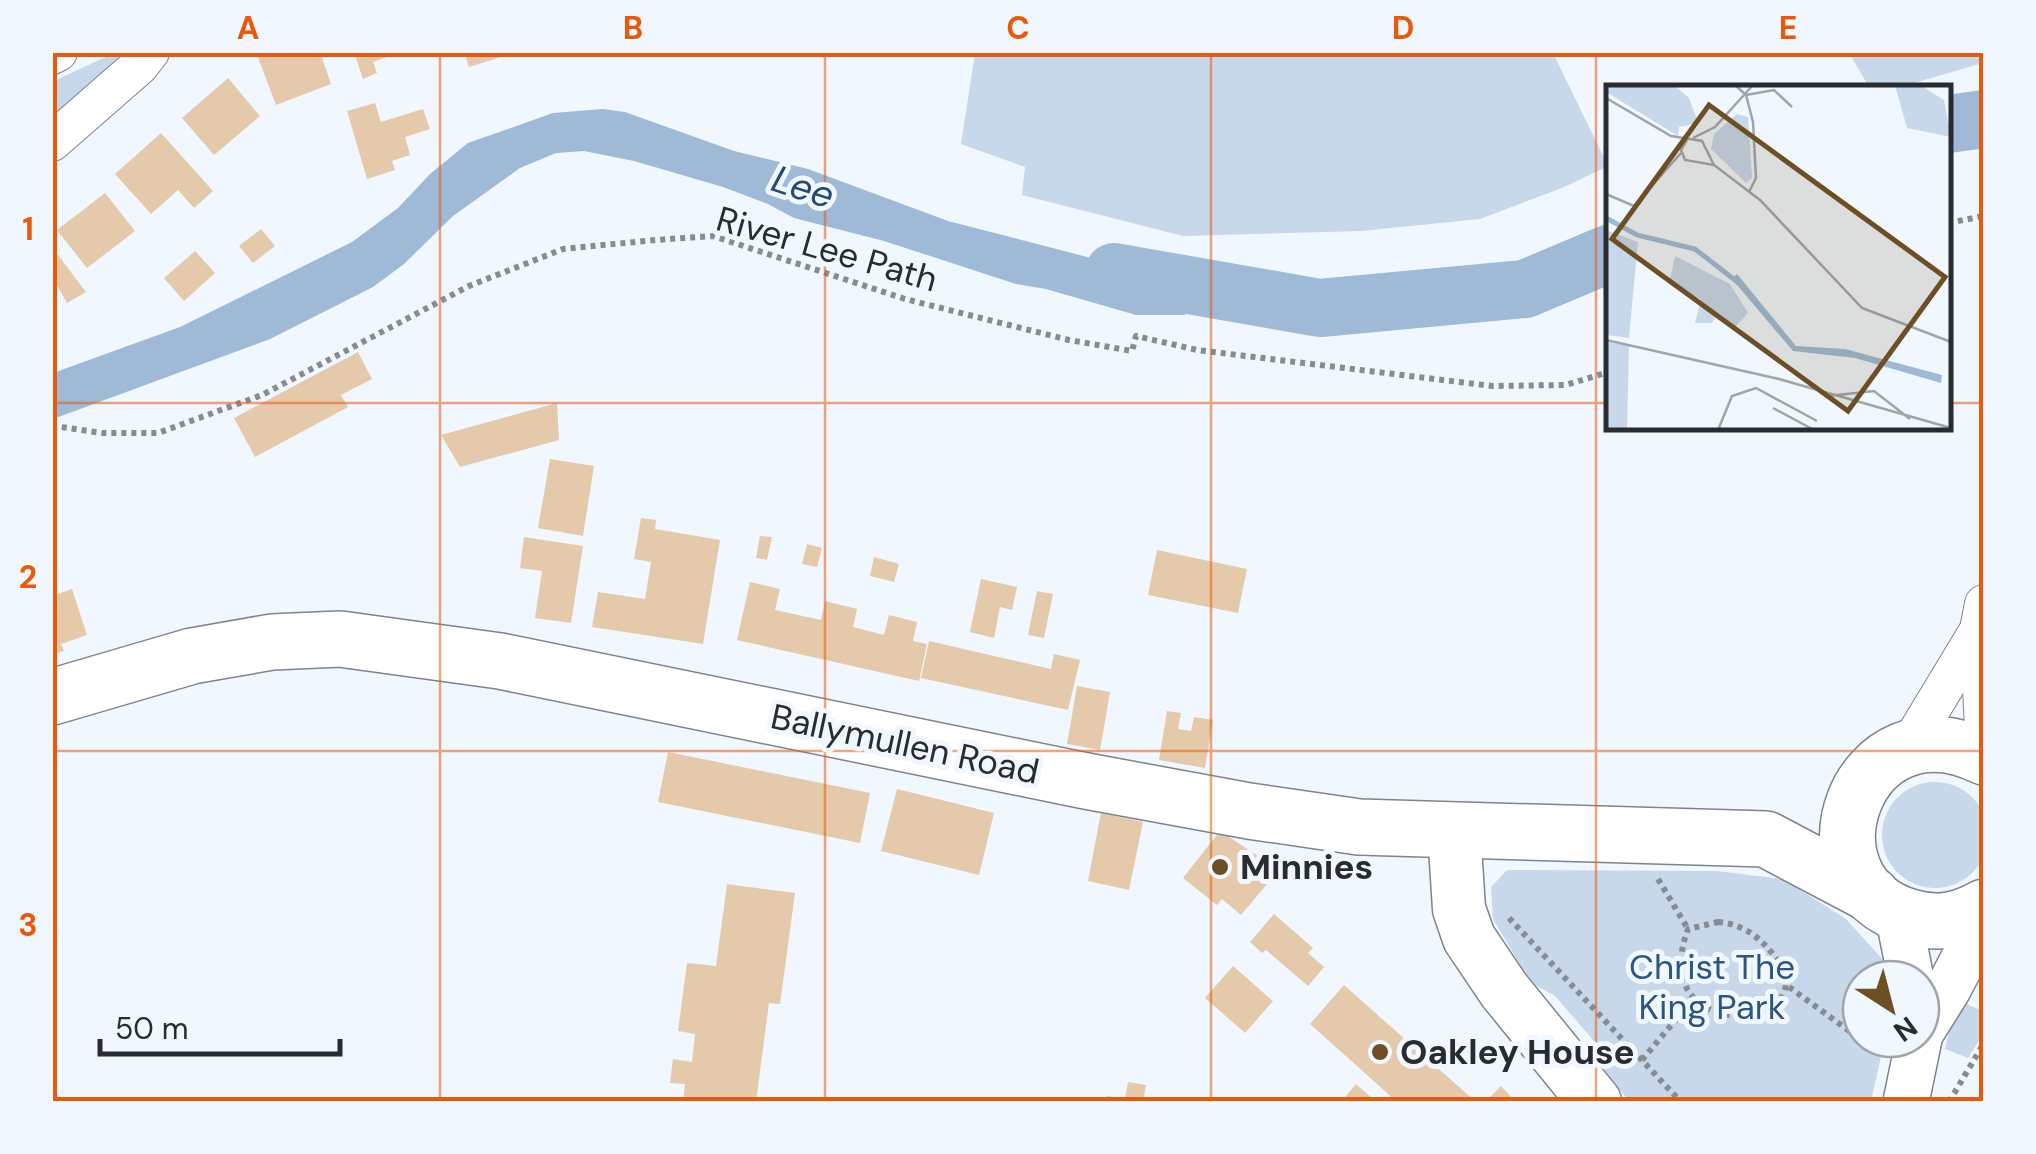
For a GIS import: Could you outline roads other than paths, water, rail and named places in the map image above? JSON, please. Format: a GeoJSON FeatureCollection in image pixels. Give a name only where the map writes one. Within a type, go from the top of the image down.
{"type":"FeatureCollection","features":[{"type":"Feature","properties":{"kind":"main road","name":"Ballymullen Road"},"geometry":{"type":"LineString","coordinates":[[52,697],[192,656],[272,642],[340,638],[500,661],[1248,812],[1359,827],[1766,839]]}},
{"type":"Feature","properties":{"kind":"main road"},"geometry":{"type":"LineString","coordinates":[[1766,839],[1862,783],[1888,758],[1907,749],[1945,744],[1984,757]]}},
{"type":"Feature","properties":{"kind":"main road"},"geometry":{"type":"LineString","coordinates":[[1862,783],[1850,809],[1848,848],[1854,868],[1885,905]]}},
{"type":"Feature","properties":{"kind":"main road"},"geometry":{"type":"LineString","coordinates":[[1454,831],[1459,909],[1482,921],[1504,990],[1595,1102]]}},
{"type":"Feature","properties":{"kind":"main road"},"geometry":{"type":"LineString","coordinates":[[1766,839],[1885,905],[1926,922],[1948,922],[1984,908]]}},
{"type":"Feature","properties":{"kind":"street"},"geometry":{"type":"LineString","coordinates":[[52,142],[140,66],[150,52]]}},
{"type":"Feature","properties":{"kind":"street"},"geometry":{"type":"LineString","coordinates":[[1981,617],[1984,726]]}},
{"type":"Feature","properties":{"kind":"street"},"geometry":{"type":"LineString","coordinates":[[1907,749],[1981,617]]}},
{"type":"Feature","properties":{"kind":"street"},"geometry":{"type":"LineString","coordinates":[[1427,900],[1482,921]]}},
{"type":"Feature","properties":{"kind":"street"},"geometry":{"type":"LineString","coordinates":[[1885,905],[1904,959]]}},
{"type":"Feature","properties":{"kind":"street"},"geometry":{"type":"LineString","coordinates":[[1941,999],[1984,920]]}},
{"type":"Feature","properties":{"kind":"street"},"geometry":{"type":"LineString","coordinates":[[1906,1102],[1911,1059]]}},
{"type":"Feature","properties":{"kind":"water"},"geometry":{"type":"Polygon","coordinates":[[[603,109],[625,112],[734,151],[808,169],[948,221],[1091,258],[1194,272],[1185,315],[1136,315],[794,218],[723,187],[634,161],[584,151],[556,153],[520,168],[453,216],[404,264],[373,287],[270,339],[53,419],[53,373],[180,327],[352,242],[398,208],[430,174],[468,143],[553,113],[603,109]]]}},
{"type":"Feature","properties":{"kind":"waterway","name":"Lee"},"geometry":{"type":"LineString","coordinates":[[1951,124],[1984,119]]}},
{"type":"Feature","properties":{"kind":"waterway","name":"Lee"},"geometry":{"type":"LineString","coordinates":[[1114,272],[1320,308],[1525,289],[1606,255]]}},
{"type":"Feature","properties":{"kind":"place","name":"Minnies"},"geometry":{"type":"Point","coordinates":[1220,867]}},
{"type":"Feature","properties":{"kind":"place","name":"Oakley House"},"geometry":{"type":"Point","coordinates":[1380,1052]}},
{"type":"Feature","properties":{"kind":"park label","name":"Christ The King Park"},"geometry":{"type":"Point","coordinates":[1712,987]}}]}
